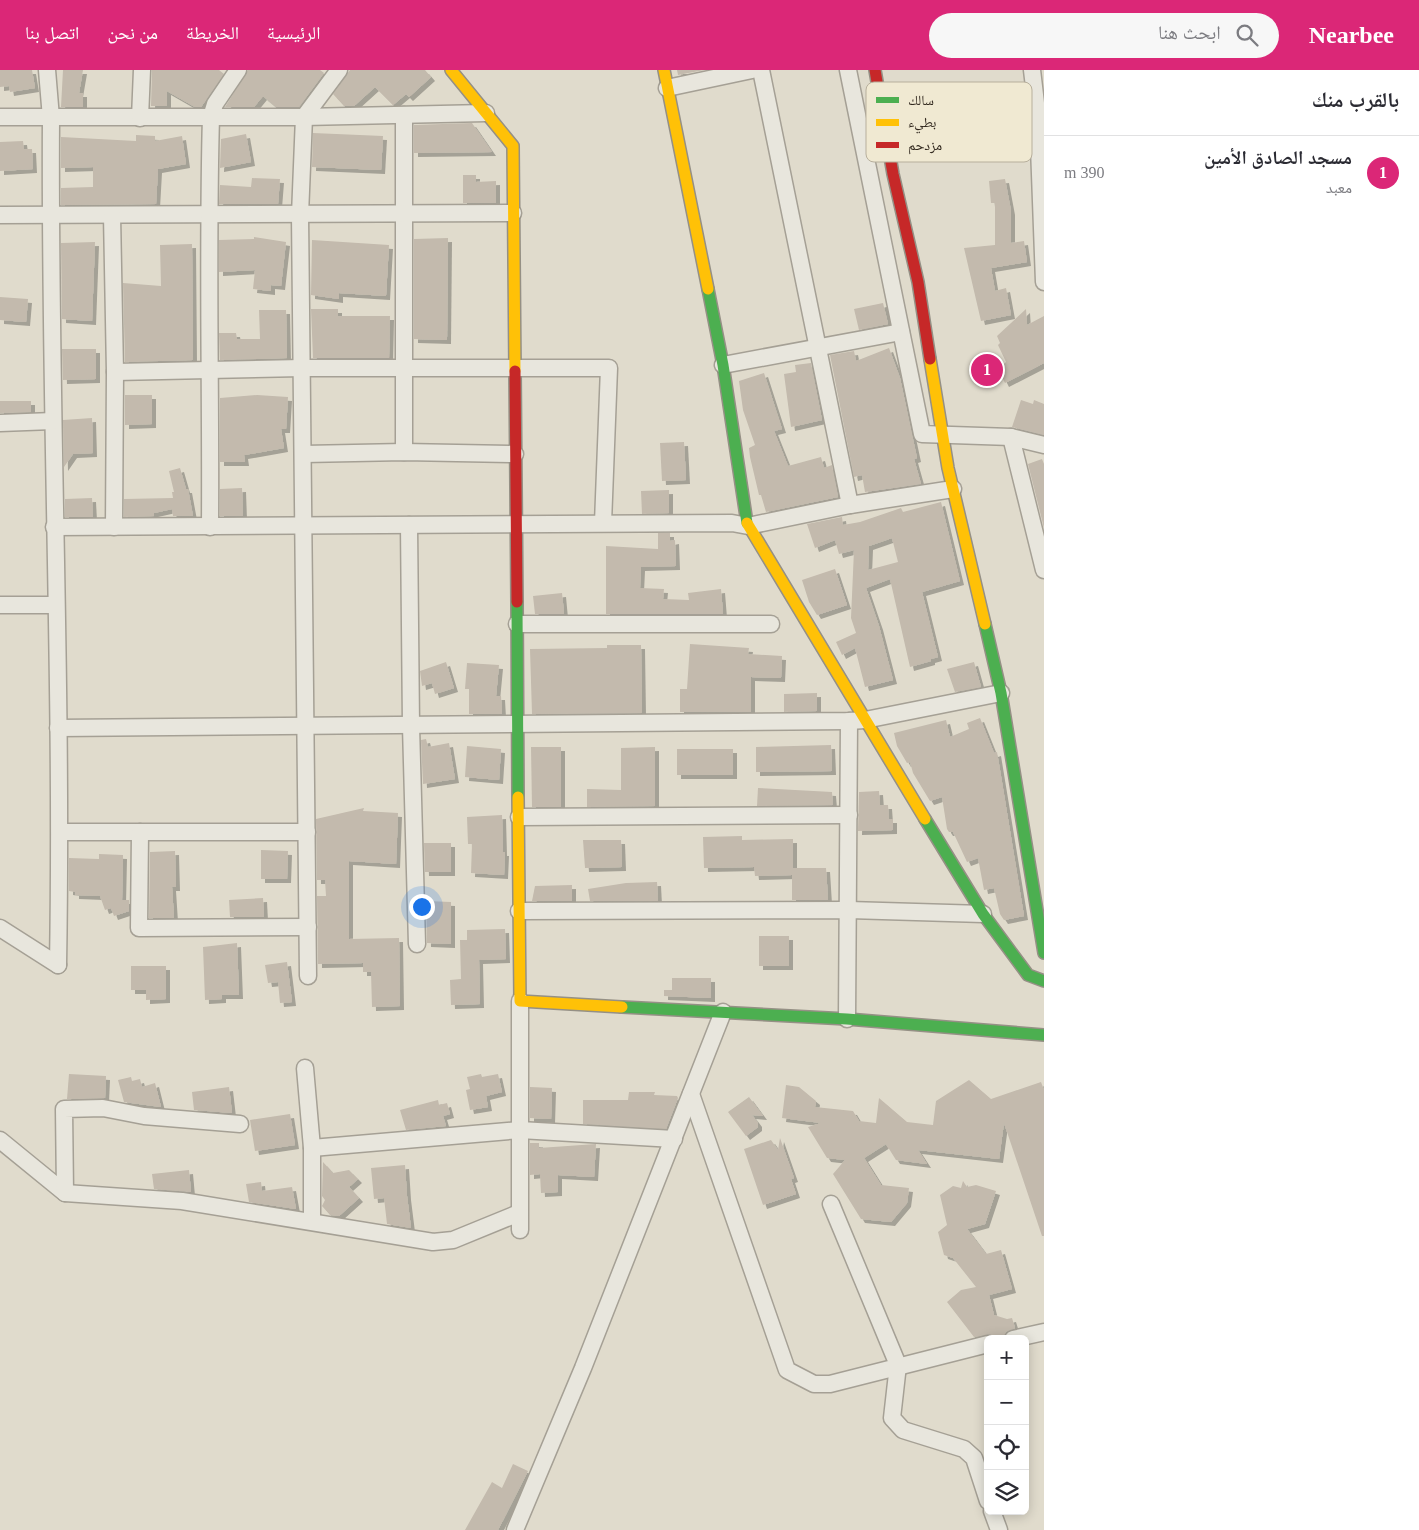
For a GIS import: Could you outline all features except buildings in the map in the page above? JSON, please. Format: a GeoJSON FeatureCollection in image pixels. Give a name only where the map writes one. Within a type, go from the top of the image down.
{"type":"FeatureCollection","features":[{"type":"Feature","properties":{"kind":"street"},"geometry":{"type":"LineString","coordinates":[[0,928],[58,964],[60,832],[50,215],[51,118],[47,70]]}},
{"type":"Feature","properties":{"kind":"street"},"geometry":{"type":"LineString","coordinates":[[140,118],[142,70]]}},
{"type":"Feature","properties":{"kind":"street"},"geometry":{"type":"LineString","coordinates":[[210,526],[211,370],[208,215],[211,117],[215,104],[238,70]]}},
{"type":"Feature","properties":{"kind":"street"},"geometry":{"type":"LineString","coordinates":[[308,976],[307,728],[300,215],[304,117],[339,70]]}},
{"type":"Feature","properties":{"kind":"street"},"geometry":{"type":"LineString","coordinates":[[450,70],[513,146],[520,1230]]}},
{"type":"Feature","properties":{"kind":"street"},"geometry":{"type":"LineString","coordinates":[[664,70],[723,365],[748,526],[857,720],[983,914],[1028,975],[1044,981]]}},
{"type":"Feature","properties":{"kind":"street"},"geometry":{"type":"LineString","coordinates":[[667,88],[752,70]]}},
{"type":"Feature","properties":{"kind":"street"},"geometry":{"type":"LineString","coordinates":[[761,70],[850,505]]}},
{"type":"Feature","properties":{"kind":"street"},"geometry":{"type":"LineString","coordinates":[[848,70],[866,157]]}},
{"type":"Feature","properties":{"kind":"street"},"geometry":{"type":"LineString","coordinates":[[1032,70],[1038,120],[1044,282]]}},
{"type":"Feature","properties":{"kind":"street"},"geometry":{"type":"LineString","coordinates":[[0,118],[304,117],[486,113]]}},
{"type":"Feature","properties":{"kind":"street"},"geometry":{"type":"LineString","coordinates":[[404,115],[404,452]]}},
{"type":"Feature","properties":{"kind":"street"},"geometry":{"type":"LineString","coordinates":[[867,162],[922,434],[1011,438],[1044,445]]}},
{"type":"Feature","properties":{"kind":"street"},"geometry":{"type":"LineString","coordinates":[[891,162],[918,282],[953,489],[1000,693],[1042,932],[1044,953]]}},
{"type":"Feature","properties":{"kind":"street"},"geometry":{"type":"LineString","coordinates":[[0,215],[300,215],[513,212]]}},
{"type":"Feature","properties":{"kind":"street"},"geometry":{"type":"LineString","coordinates":[[112,215],[115,372],[114,527]]}},
{"type":"Feature","properties":{"kind":"street"},"geometry":{"type":"LineString","coordinates":[[723,365],[902,332]]}},
{"type":"Feature","properties":{"kind":"street"},"geometry":{"type":"LineString","coordinates":[[115,372],[404,367],[609,368],[603,523]]}},
{"type":"Feature","properties":{"kind":"street"},"geometry":{"type":"LineString","coordinates":[[0,422],[53,421]]}},
{"type":"Feature","properties":{"kind":"street"},"geometry":{"type":"LineString","coordinates":[[1011,438],[1044,570]]}},
{"type":"Feature","properties":{"kind":"street"},"geometry":{"type":"LineString","coordinates":[[304,454],[404,452],[515,454]]}},
{"type":"Feature","properties":{"kind":"street"},"geometry":{"type":"LineString","coordinates":[[54,527],[516,523],[732,523],[748,526],[850,505],[953,489]]}},
{"type":"Feature","properties":{"kind":"street"},"geometry":{"type":"LineString","coordinates":[[410,525],[411,726],[417,944]]}},
{"type":"Feature","properties":{"kind":"street"},"geometry":{"type":"LineString","coordinates":[[0,606],[56,606]]}},
{"type":"Feature","properties":{"kind":"street"},"geometry":{"type":"LineString","coordinates":[[517,624],[772,624]]}},
{"type":"Feature","properties":{"kind":"street"},"geometry":{"type":"LineString","coordinates":[[58,728],[307,728],[857,720],[1000,693]]}},
{"type":"Feature","properties":{"kind":"street"},"geometry":{"type":"LineString","coordinates":[[847,1019],[849,815],[857,720]]}},
{"type":"Feature","properties":{"kind":"street"},"geometry":{"type":"LineString","coordinates":[[518,818],[849,815]]}},
{"type":"Feature","properties":{"kind":"street"},"geometry":{"type":"LineString","coordinates":[[60,832],[307,832]]}},
{"type":"Feature","properties":{"kind":"street"},"geometry":{"type":"LineString","coordinates":[[140,832],[140,928],[308,927]]}},
{"type":"Feature","properties":{"kind":"street"},"geometry":{"type":"LineString","coordinates":[[519,911],[849,910],[983,914]]}},
{"type":"Feature","properties":{"kind":"street"},"geometry":{"type":"LineString","coordinates":[[520,1001],[847,1019],[1044,1035]]}},
{"type":"Feature","properties":{"kind":"street"},"geometry":{"type":"LineString","coordinates":[[516,1530],[583,1368],[723,1012]]}},
{"type":"Feature","properties":{"kind":"street"},"geometry":{"type":"LineString","coordinates":[[305,1068],[312,1148],[312,1220]]}},
{"type":"Feature","properties":{"kind":"street"},"geometry":{"type":"LineString","coordinates":[[692,1094],[788,1370],[814,1384],[830,1384],[898,1365],[984,1345]]}},
{"type":"Feature","properties":{"kind":"street"},"geometry":{"type":"LineString","coordinates":[[65,1193],[64,1109],[103,1108],[144,1116],[240,1124]]}},
{"type":"Feature","properties":{"kind":"street"},"geometry":{"type":"LineString","coordinates":[[312,1148],[520,1130],[674,1139]]}},
{"type":"Feature","properties":{"kind":"street"},"geometry":{"type":"LineString","coordinates":[[0,1140],[65,1193],[182,1201],[312,1220],[433,1242],[452,1240],[519,1214]]}},
{"type":"Feature","properties":{"kind":"street"},"geometry":{"type":"LineString","coordinates":[[831,1204],[898,1365],[892,1418],[903,1430],[964,1449],[974,1458],[984,1489]]}},
{"type":"Feature","properties":{"kind":"street"},"geometry":{"type":"LineString","coordinates":[[1029,1335],[1044,1332]]}},
{"type":"Feature","properties":{"kind":"street"},"geometry":{"type":"LineString","coordinates":[[993,1515],[999,1530]]}},
{"type":"Feature","properties":{"kind":"traffic: fast"},"geometry":{"type":"LineString","coordinates":[[708,289],[723,365],[747,523]]}},
{"type":"Feature","properties":{"kind":"traffic: fast"},"geometry":{"type":"LineString","coordinates":[[517,602],[518,797]]}},
{"type":"Feature","properties":{"kind":"traffic: fast"},"geometry":{"type":"LineString","coordinates":[[985,624],[1001,693],[1044,953]]}},
{"type":"Feature","properties":{"kind":"traffic: fast"},"geometry":{"type":"LineString","coordinates":[[925,819],[983,914],[1028,975],[1044,981]]}},
{"type":"Feature","properties":{"kind":"traffic: fast"},"geometry":{"type":"LineString","coordinates":[[622,1007],[847,1019],[1044,1035]]}},
{"type":"Feature","properties":{"kind":"traffic: slow"},"geometry":{"type":"LineString","coordinates":[[451,70],[513,146],[515,371]]}},
{"type":"Feature","properties":{"kind":"traffic: slow"},"geometry":{"type":"LineString","coordinates":[[664,70],[708,289]]}},
{"type":"Feature","properties":{"kind":"traffic: slow"},"geometry":{"type":"LineString","coordinates":[[930,359],[948,468],[985,624]]}},
{"type":"Feature","properties":{"kind":"traffic: slow"},"geometry":{"type":"LineString","coordinates":[[747,523],[925,819]]}},
{"type":"Feature","properties":{"kind":"traffic: slow"},"geometry":{"type":"LineString","coordinates":[[518,797],[520,1001],[622,1007]]}},
{"type":"Feature","properties":{"kind":"traffic: jam"},"geometry":{"type":"LineString","coordinates":[[875,70],[877,82]]}},
{"type":"Feature","properties":{"kind":"traffic: jam"},"geometry":{"type":"LineString","coordinates":[[891,162],[918,282],[930,359]]}},
{"type":"Feature","properties":{"kind":"traffic: jam"},"geometry":{"type":"LineString","coordinates":[[515,371],[517,602]]}},
{"type":"Feature","properties":{"kind":"place","name":"مسجد الصادق الأمين"},"geometry":{"type":"Point","coordinates":[987,370]}}]}
